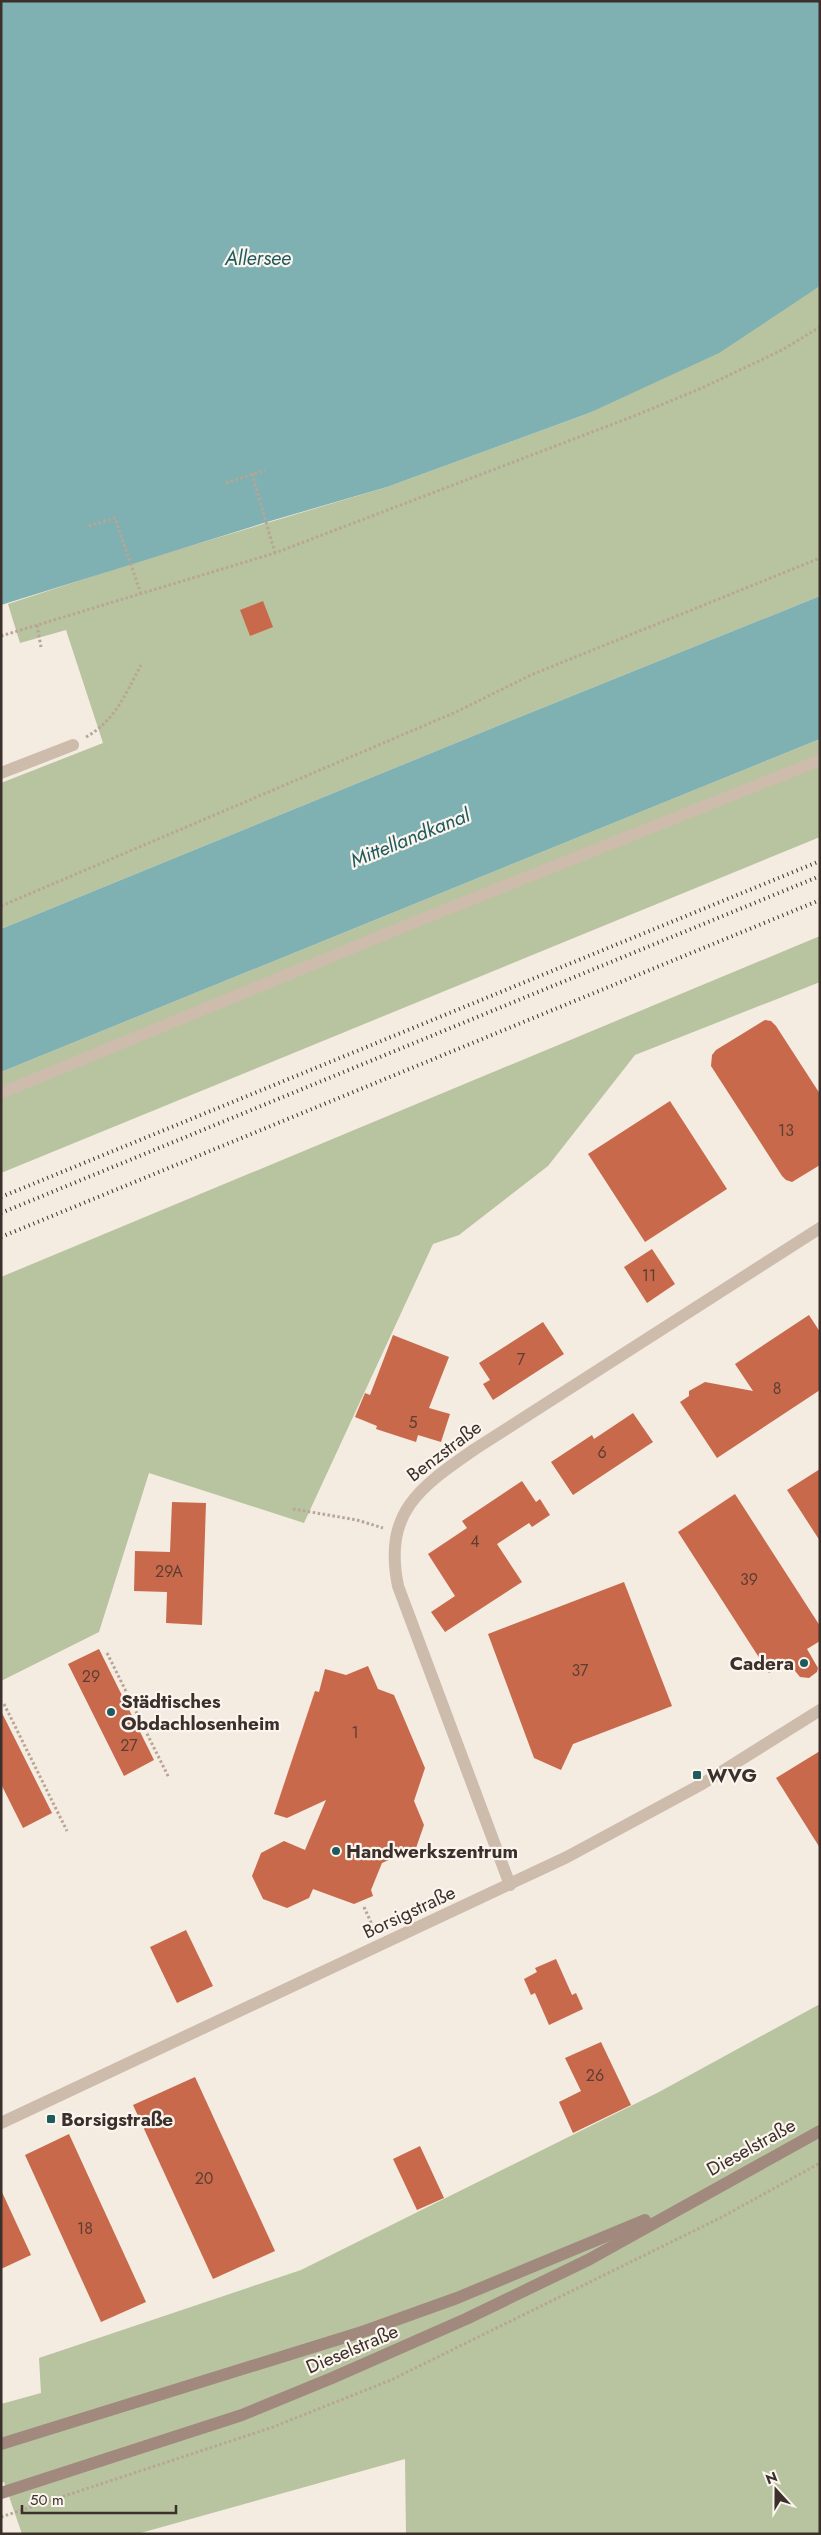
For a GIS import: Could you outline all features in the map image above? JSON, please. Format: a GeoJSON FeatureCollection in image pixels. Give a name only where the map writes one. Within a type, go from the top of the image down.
{"type":"FeatureCollection","features":[{"type":"Feature","properties":{"kind":"main road","name":"Dieselstraße"},"geometry":{"type":"LineString","coordinates":[[1,2493],[242,2415],[466,2319],[588,2260],[820,2131]]}},
{"type":"Feature","properties":{"kind":"main road","name":"Dieselstraße"},"geometry":{"type":"LineString","coordinates":[[1,2444],[364,2331],[448,2301],[700,2197]]}},
{"type":"Feature","properties":{"kind":"street"},"geometry":{"type":"LineString","coordinates":[[1,773],[72,744]]}},
{"type":"Feature","properties":{"kind":"street"},"geometry":{"type":"LineString","coordinates":[[1,1093],[410,924],[820,760]]}},
{"type":"Feature","properties":{"kind":"street","name":"Benzstraße"},"geometry":{"type":"LineString","coordinates":[[510,1885],[405,1608],[394,1568],[394,1548],[397,1532],[404,1513],[414,1498],[445,1470],[820,1228]]}},
{"type":"Feature","properties":{"kind":"street","name":"Borsigstraße"},"geometry":{"type":"LineString","coordinates":[[1,2123],[382,1946],[567,1857],[702,1784],[820,1710]]}},
{"type":"Feature","properties":{"kind":"path"},"geometry":{"type":"LineString","coordinates":[[1,636],[275,553],[676,399],[782,350],[820,327]]}},
{"type":"Feature","properties":{"kind":"path"},"geometry":{"type":"LineString","coordinates":[[226,483],[265,470]]}},
{"type":"Feature","properties":{"kind":"path"},"geometry":{"type":"LineString","coordinates":[[252,474],[275,553]]}},
{"type":"Feature","properties":{"kind":"path"},"geometry":{"type":"LineString","coordinates":[[89,526],[115,518],[141,594]]}},
{"type":"Feature","properties":{"kind":"path"},"geometry":{"type":"LineString","coordinates":[[1,906],[456,712],[531,675],[820,558]]}},
{"type":"Feature","properties":{"kind":"path"},"geometry":{"type":"LineString","coordinates":[[37,625],[41,647]]}},
{"type":"Feature","properties":{"kind":"path"},"geometry":{"type":"LineString","coordinates":[[72,744],[97,731],[118,710],[141,665]]}},
{"type":"Feature","properties":{"kind":"path"},"geometry":{"type":"LineString","coordinates":[[293,1509],[357,1520],[397,1532]]}},
{"type":"Feature","properties":{"kind":"path"},"geometry":{"type":"LineString","coordinates":[[108,1654],[169,1778]]}},
{"type":"Feature","properties":{"kind":"path"},"geometry":{"type":"LineString","coordinates":[[4,1704],[67,1831]]}},
{"type":"Feature","properties":{"kind":"path"},"geometry":{"type":"LineString","coordinates":[[364,1908],[382,1946]]}},
{"type":"Feature","properties":{"kind":"green space"},"geometry":{"type":"Polygon","coordinates":[[[820,286],[820,596],[1,929],[1,783],[103,743],[66,630],[20,643],[8,604],[130,564],[387,487],[589,413],[788,306],[820,286]]]}},
{"type":"Feature","properties":{"kind":"green space"},"geometry":{"type":"Polygon","coordinates":[[[820,739],[820,837],[1,1173],[1,1072],[820,739]]]}},
{"type":"Feature","properties":{"kind":"green space"},"geometry":{"type":"Polygon","coordinates":[[[820,936],[820,982],[635,1055],[548,1166],[459,1235],[433,1244],[304,1523],[149,1473],[99,1632],[1,1681],[1,1277],[820,936]]]}},
{"type":"Feature","properties":{"kind":"green space"},"geometry":{"type":"Polygon","coordinates":[[[820,2004],[820,2534],[406,2534],[405,2459],[137,2534],[22,2534],[4,2482],[1,2482],[1,2404],[41,2393],[39,2358],[301,2270],[659,2092],[820,2004]]]}},
{"type":"Feature","properties":{"kind":"water","name":"Allersee"},"geometry":{"type":"Polygon","coordinates":[[[1,1],[820,1],[820,286],[719,353],[589,413],[387,487],[267,522],[1,605],[1,1]]]}},
{"type":"Feature","properties":{"kind":"water","name":"Mittellandkanal"},"geometry":{"type":"Polygon","coordinates":[[[820,596],[820,739],[1,1072],[1,929],[820,596]]]}},
{"type":"Feature","properties":{"kind":"building"},"geometry":{"type":"Polygon","coordinates":[[[263,601],[273,627],[250,636],[240,610],[263,601]]]}},
{"type":"Feature","properties":{"kind":"building"},"geometry":{"type":"Polygon","coordinates":[[[765,1020],[771,1021],[776,1026],[820,1094],[820,1165],[792,1182],[782,1176],[711,1066],[712,1055],[716,1050],[765,1020]]]}},
{"type":"Feature","properties":{"kind":"building"},"geometry":{"type":"Polygon","coordinates":[[[670,1101],[727,1189],[645,1242],[588,1154],[670,1101]]]}},
{"type":"Feature","properties":{"kind":"building"},"geometry":{"type":"Polygon","coordinates":[[[652,1249],[675,1284],[647,1303],[624,1267],[652,1249]]]}},
{"type":"Feature","properties":{"kind":"building"},"geometry":{"type":"Polygon","coordinates":[[[809,1315],[820,1332],[820,1390],[717,1458],[680,1402],[689,1396],[689,1391],[705,1382],[753,1391],[735,1364],[809,1315]]]}},
{"type":"Feature","properties":{"kind":"building"},"geometry":{"type":"Polygon","coordinates":[[[543,1322],[564,1354],[493,1400],[483,1384],[490,1380],[479,1363],[543,1322]]]}},
{"type":"Feature","properties":{"kind":"building"},"geometry":{"type":"Polygon","coordinates":[[[393,1335],[449,1357],[429,1408],[450,1414],[441,1442],[418,1435],[416,1442],[376,1429],[377,1426],[355,1417],[365,1393],[370,1395],[393,1335]]]}},
{"type":"Feature","properties":{"kind":"building"},"geometry":{"type":"Polygon","coordinates":[[[633,1413],[653,1442],[573,1495],[551,1462],[592,1435],[594,1439],[633,1413]]]}},
{"type":"Feature","properties":{"kind":"building"},"geometry":{"type":"Polygon","coordinates":[[[820,1469],[820,1541],[787,1490],[820,1469]]]}},
{"type":"Feature","properties":{"kind":"building"},"geometry":{"type":"Polygon","coordinates":[[[522,1481],[536,1502],[540,1499],[550,1515],[532,1527],[529,1523],[497,1544],[522,1582],[445,1632],[431,1612],[455,1596],[428,1554],[467,1528],[462,1521],[522,1481]]]}},
{"type":"Feature","properties":{"kind":"building"},"geometry":{"type":"Polygon","coordinates":[[[735,1494],[820,1626],[820,1641],[807,1649],[818,1668],[817,1672],[809,1678],[800,1677],[787,1661],[769,1673],[678,1532],[735,1494]]]}},
{"type":"Feature","properties":{"kind":"building"},"geometry":{"type":"Polygon","coordinates":[[[172,1502],[206,1503],[202,1625],[166,1623],[167,1592],[134,1591],[135,1551],[170,1552],[172,1502]]]}},
{"type":"Feature","properties":{"kind":"building"},"geometry":{"type":"Polygon","coordinates":[[[624,1582],[672,1706],[573,1744],[561,1770],[534,1758],[488,1634],[624,1582]]]}},
{"type":"Feature","properties":{"kind":"building","name":"Städtisches Obdachlosenheim"},"geometry":{"type":"Polygon","coordinates":[[[99,1649],[154,1760],[124,1776],[68,1664],[99,1649]]]}},
{"type":"Feature","properties":{"kind":"building"},"geometry":{"type":"Polygon","coordinates":[[[368,1666],[378,1689],[394,1695],[425,1768],[414,1801],[424,1825],[416,1848],[382,1863],[371,1890],[373,1896],[354,1904],[313,1889],[309,1898],[287,1908],[263,1899],[252,1876],[261,1853],[284,1841],[305,1850],[326,1800],[287,1818],[274,1814],[315,1691],[319,1692],[325,1669],[346,1675],[368,1666]]]}},
{"type":"Feature","properties":{"kind":"building"},"geometry":{"type":"Polygon","coordinates":[[[1,1711],[52,1813],[23,1828],[1,1784],[1,1711]]]}},
{"type":"Feature","properties":{"kind":"building"},"geometry":{"type":"Polygon","coordinates":[[[820,1751],[820,1848],[776,1778],[820,1751]]]}},
{"type":"Feature","properties":{"kind":"building"},"geometry":{"type":"Polygon","coordinates":[[[186,1930],[213,1986],[177,2003],[150,1947],[186,1930]]]}},
{"type":"Feature","properties":{"kind":"building"},"geometry":{"type":"Polygon","coordinates":[[[556,1959],[572,1995],[576,1993],[583,2009],[549,2025],[535,1993],[531,1995],[524,1979],[537,1972],[535,1968],[556,1959]]]}},
{"type":"Feature","properties":{"kind":"building"},"geometry":{"type":"Polygon","coordinates":[[[601,2042],[631,2105],[573,2133],[559,2102],[581,2091],[565,2058],[601,2042]]]}},
{"type":"Feature","properties":{"kind":"building"},"geometry":{"type":"Polygon","coordinates":[[[195,2077],[275,2251],[213,2279],[133,2105],[195,2077]]]}},
{"type":"Feature","properties":{"kind":"building"},"geometry":{"type":"Polygon","coordinates":[[[69,2134],[146,2302],[101,2322],[25,2155],[69,2134]]]}},
{"type":"Feature","properties":{"kind":"building"},"geometry":{"type":"Polygon","coordinates":[[[420,2146],[444,2198],[417,2210],[393,2159],[420,2146]]]}},
{"type":"Feature","properties":{"kind":"building"},"geometry":{"type":"Polygon","coordinates":[[[1,2190],[31,2255],[1,2269],[1,2190]]]}},
{"type":"Feature","properties":{"kind":"railway"},"geometry":{"type":"LineString","coordinates":[[1,1197],[820,861]]}},
{"type":"Feature","properties":{"kind":"railway"},"geometry":{"type":"LineString","coordinates":[[1,1213],[820,876]]}},
{"type":"Feature","properties":{"kind":"railway"},"geometry":{"type":"LineString","coordinates":[[1,1237],[820,900]]}},
{"type":"Feature","properties":{"kind":"place","name":"Cadera"},"geometry":{"type":"Point","coordinates":[804,1663]}},
{"type":"Feature","properties":{"kind":"place","name":"Städtisches Obdachlosenheim"},"geometry":{"type":"Point","coordinates":[111,1712]}},
{"type":"Feature","properties":{"kind":"place","name":"WVG"},"geometry":{"type":"Point","coordinates":[697,1775]}},
{"type":"Feature","properties":{"kind":"place","name":"Handwerkszentrum"},"geometry":{"type":"Point","coordinates":[336,1851]}},
{"type":"Feature","properties":{"kind":"place","name":"Borsigstraße"},"geometry":{"type":"Point","coordinates":[51,2119]}}]}
